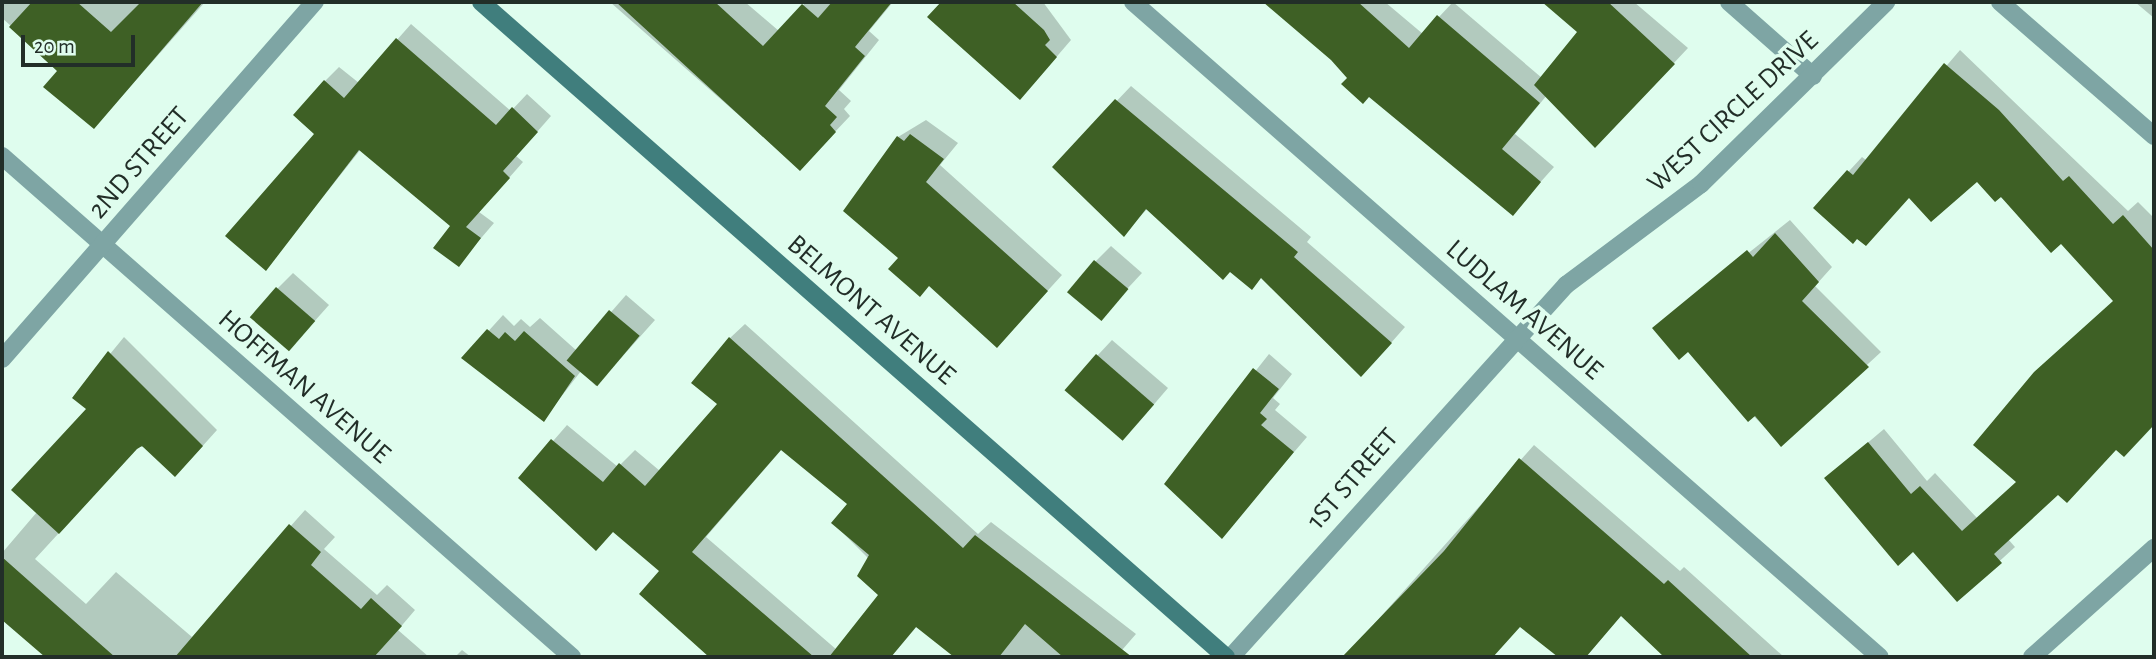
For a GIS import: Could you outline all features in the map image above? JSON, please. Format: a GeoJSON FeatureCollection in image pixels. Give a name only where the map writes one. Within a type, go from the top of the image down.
{"type":"FeatureCollection","features":[{"type":"Feature","properties":{"kind":"street","name":"2ND STREET"},"geometry":{"type":"LineString","coordinates":[[2,359],[315,2]]}},
{"type":"Feature","properties":{"kind":"street","name":"BELMONT AVENUE"},"geometry":{"type":"LineString","coordinates":[[481,2],[1228,657]]}},
{"type":"Feature","properties":{"kind":"street","name":"LUDLAM AVENUE"},"geometry":{"type":"LineString","coordinates":[[1133,2],[1880,657]]}},
{"type":"Feature","properties":{"kind":"street"},"geometry":{"type":"LineString","coordinates":[[1729,2],[1813,76]]}},
{"type":"Feature","properties":{"kind":"street","name":"WEST CIRCLE DRIVE"},"geometry":{"type":"LineString","coordinates":[[1518,340],[1566,285],[1701,184],[1886,2]]}},
{"type":"Feature","properties":{"kind":"street"},"geometry":{"type":"LineString","coordinates":[[2000,2],[2154,136]]}},
{"type":"Feature","properties":{"kind":"street","name":"HOFFMAN AVENUE"},"geometry":{"type":"LineString","coordinates":[[2,156],[572,657]]}},
{"type":"Feature","properties":{"kind":"street","name":"1ST STREET"},"geometry":{"type":"LineString","coordinates":[[1228,657],[1483,371],[1518,340]]}},
{"type":"Feature","properties":{"kind":"street"},"geometry":{"type":"LineString","coordinates":[[2032,657],[2154,548]]}},
{"type":"Feature","properties":{"kind":"building"},"geometry":{"type":"Polygon","coordinates":[[[32,2],[77,2],[111,32],[141,2],[203,2],[94,129],[43,87],[57,71],[9,27],[32,2]]]}},
{"type":"Feature","properties":{"kind":"building"},"geometry":{"type":"Polygon","coordinates":[[[616,2],[715,2],[763,46],[802,4],[818,18],[832,2],[892,2],[855,47],[865,56],[825,106],[837,117],[830,125],[836,132],[800,171],[616,2]]]}},
{"type":"Feature","properties":{"kind":"building"},"geometry":{"type":"Polygon","coordinates":[[[941,2],[1013,2],[1044,30],[1050,40],[1045,45],[1057,57],[1020,100],[927,17],[941,2]]]}},
{"type":"Feature","properties":{"kind":"building"},"geometry":{"type":"Polygon","coordinates":[[[1263,2],[1358,2],[1409,48],[1437,15],[1540,103],[1502,149],[1541,182],[1513,216],[1369,97],[1363,104],[1341,84],[1347,78],[1331,60],[1263,2]]]}},
{"type":"Feature","properties":{"kind":"building"},"geometry":{"type":"Polygon","coordinates":[[[1542,2],[1608,2],[1675,64],[1595,148],[1534,85],[1577,32],[1542,2]]]}},
{"type":"Feature","properties":{"kind":"building"},"geometry":{"type":"Polygon","coordinates":[[[396,38],[496,125],[512,107],[538,132],[503,171],[510,178],[466,227],[481,238],[459,267],[433,248],[450,226],[359,150],[266,271],[225,236],[314,134],[293,115],[324,80],[344,98],[396,38]]]}},
{"type":"Feature","properties":{"kind":"building"},"geometry":{"type":"Polygon","coordinates":[[[1944,63],[1999,110],[2063,181],[2069,176],[2113,224],[2123,215],[2154,250],[2154,425],[2124,457],[2116,450],[2067,503],[2058,495],[1994,554],[2002,563],[1957,602],[1913,552],[1898,566],[1824,478],[1868,442],[1911,494],[1920,486],[1962,531],[2016,482],[1973,445],[2034,372],[2113,301],[2061,244],[2051,253],[2001,197],[1995,202],[1977,182],[1931,222],[1909,198],[1866,246],[1857,239],[1853,244],[1813,208],[1847,170],[1853,175],[1944,63]]]}},
{"type":"Feature","properties":{"kind":"building"},"geometry":{"type":"Polygon","coordinates":[[[1115,99],[1298,252],[1294,257],[1392,343],[1361,377],[1261,278],[1252,290],[1230,272],[1223,280],[1146,209],[1124,237],[1052,167],[1115,99]]]}},
{"type":"Feature","properties":{"kind":"building"},"geometry":{"type":"Polygon","coordinates":[[[910,134],[944,159],[926,182],[1048,291],[997,348],[929,286],[920,297],[888,269],[898,258],[843,211],[897,136],[904,141],[910,134]]]}},
{"type":"Feature","properties":{"kind":"building"},"geometry":{"type":"Polygon","coordinates":[[[1775,233],[1819,282],[1802,301],[1869,367],[1781,447],[1755,416],[1748,422],[1688,352],[1679,360],[1652,328],[1747,250],[1753,257],[1775,233]]]}},
{"type":"Feature","properties":{"kind":"building"},"geometry":{"type":"Polygon","coordinates":[[[1094,260],[1128,289],[1101,321],[1067,292],[1094,260]]]}},
{"type":"Feature","properties":{"kind":"building"},"geometry":{"type":"Polygon","coordinates":[[[276,287],[315,321],[289,351],[250,317],[276,287]]]}},
{"type":"Feature","properties":{"kind":"building"},"geometry":{"type":"Polygon","coordinates":[[[609,310],[640,336],[597,386],[567,361],[609,310]]]}},
{"type":"Feature","properties":{"kind":"building"},"geometry":{"type":"Polygon","coordinates":[[[487,329],[499,339],[505,332],[515,341],[524,331],[575,376],[544,422],[461,358],[487,329]]]}},
{"type":"Feature","properties":{"kind":"building"},"geometry":{"type":"Polygon","coordinates":[[[729,337],[963,548],[975,535],[1132,657],[1063,657],[1025,624],[999,657],[954,657],[916,627],[891,657],[829,657],[878,595],[857,576],[869,555],[831,523],[847,504],[781,450],[692,552],[814,657],[709,657],[639,594],[659,571],[613,532],[596,551],[518,478],[551,439],[603,482],[619,463],[645,486],[717,404],[691,383],[729,337]]]}},
{"type":"Feature","properties":{"kind":"building"},"geometry":{"type":"Polygon","coordinates":[[[108,351],[203,446],[175,477],[142,446],[137,449],[59,534],[11,490],[86,409],[72,398],[108,351]]]}},
{"type":"Feature","properties":{"kind":"building"},"geometry":{"type":"Polygon","coordinates":[[[1096,354],[1154,405],[1123,441],[1065,390],[1096,354]]]}},
{"type":"Feature","properties":{"kind":"building"},"geometry":{"type":"Polygon","coordinates":[[[1253,368],[1279,389],[1260,413],[1267,419],[1261,425],[1294,452],[1222,539],[1164,484],[1253,368]]]}},
{"type":"Feature","properties":{"kind":"building"},"geometry":{"type":"Polygon","coordinates":[[[1519,458],[1664,584],[1668,580],[1752,657],[1664,657],[1621,616],[1586,657],[1558,657],[1520,627],[1493,657],[1342,657],[1444,551],[1519,458]]]}},
{"type":"Feature","properties":{"kind":"building"},"geometry":{"type":"Polygon","coordinates":[[[289,524],[321,552],[311,565],[361,609],[371,598],[402,626],[374,657],[175,657],[289,524]]]}},
{"type":"Feature","properties":{"kind":"building"},"geometry":{"type":"Polygon","coordinates":[[[2,557],[115,657],[45,657],[2,620],[2,557]]]}}]}
